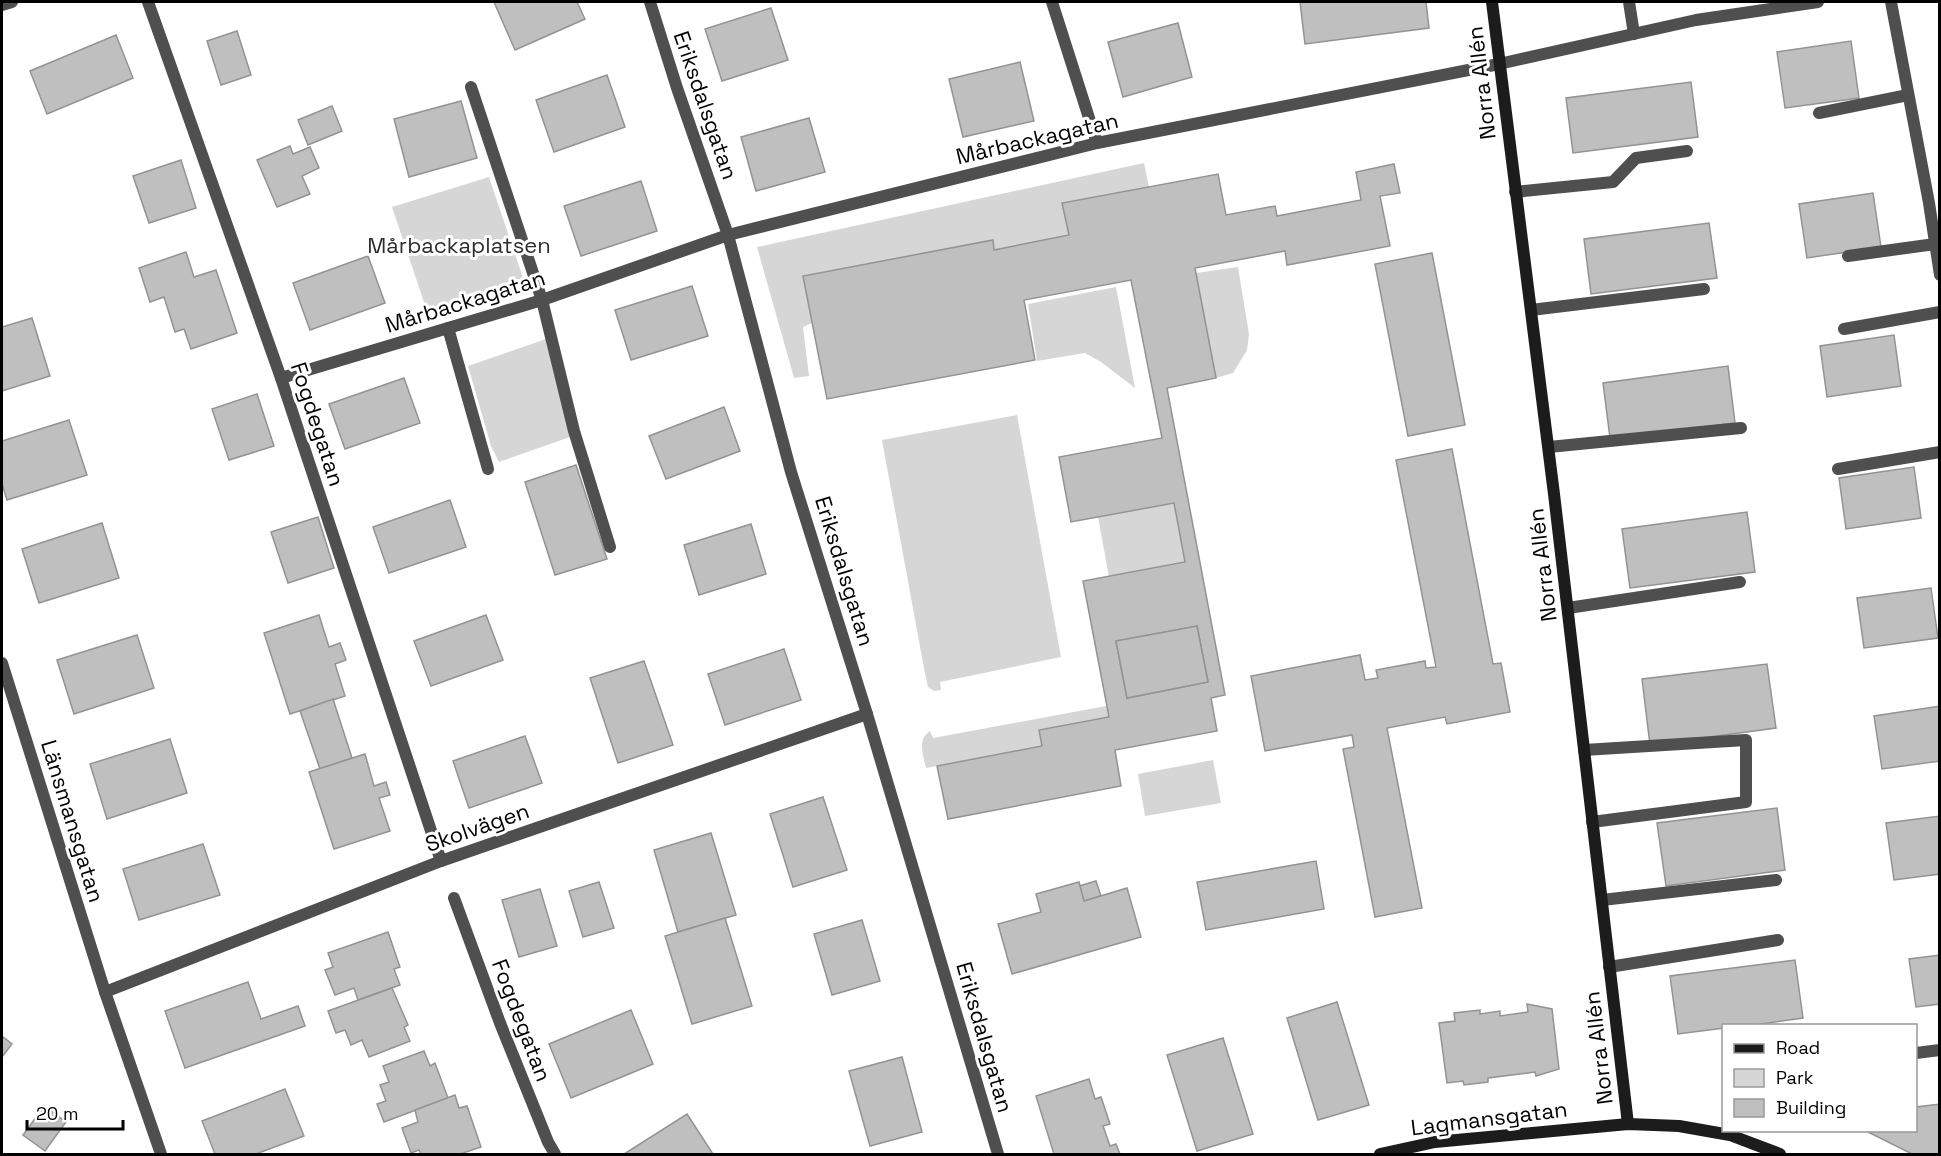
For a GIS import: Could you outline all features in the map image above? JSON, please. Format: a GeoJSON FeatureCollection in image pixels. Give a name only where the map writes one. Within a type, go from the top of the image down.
{"type":"FeatureCollection","features":[{"type":"Feature","properties":{"kind":"street"},"geometry":{"type":"LineString","coordinates":[[2,5],[12,2]]}},
{"type":"Feature","properties":{"kind":"street","name":"Fogdegatan"},"geometry":{"type":"LineString","coordinates":[[148,2],[281,378],[441,861]]}},
{"type":"Feature","properties":{"kind":"street","name":"Eriksdalsgatan"},"geometry":{"type":"LineString","coordinates":[[650,2],[728,235],[791,472],[867,714],[998,1155]]}},
{"type":"Feature","properties":{"kind":"street"},"geometry":{"type":"LineString","coordinates":[[1052,2],[1097,143]]}},
{"type":"Feature","properties":{"kind":"street","name":"Norra Allén"},"geometry":{"type":"LineString","coordinates":[[1492,2],[1549,447],[1628,1124]]}},
{"type":"Feature","properties":{"kind":"street"},"geometry":{"type":"LineString","coordinates":[[1629,2],[1634,34]]}},
{"type":"Feature","properties":{"kind":"street","name":"Mårbackagatan"},"geometry":{"type":"LineString","coordinates":[[281,378],[542,300],[728,235],[1097,143],[1499,64],[1695,20],[1818,2]]}},
{"type":"Feature","properties":{"kind":"street"},"geometry":{"type":"LineString","coordinates":[[1891,2],[1940,275]]}},
{"type":"Feature","properties":{"kind":"street"},"geometry":{"type":"LineString","coordinates":[[471,87],[542,300],[574,431],[610,547]]}},
{"type":"Feature","properties":{"kind":"street"},"geometry":{"type":"LineString","coordinates":[[1819,113],[1908,96]]}},
{"type":"Feature","properties":{"kind":"street"},"geometry":{"type":"LineString","coordinates":[[1515,192],[1613,182],[1636,158],[1687,151]]}},
{"type":"Feature","properties":{"kind":"street"},"geometry":{"type":"LineString","coordinates":[[1848,256],[1935,244]]}},
{"type":"Feature","properties":{"kind":"street"},"geometry":{"type":"LineString","coordinates":[[1531,310],[1704,289]]}},
{"type":"Feature","properties":{"kind":"street"},"geometry":{"type":"LineString","coordinates":[[1844,329],[1940,312]]}},
{"type":"Feature","properties":{"kind":"street"},"geometry":{"type":"LineString","coordinates":[[448,328],[488,469]]}},
{"type":"Feature","properties":{"kind":"street"},"geometry":{"type":"LineString","coordinates":[[1549,447],[1741,428]]}},
{"type":"Feature","properties":{"kind":"street"},"geometry":{"type":"LineString","coordinates":[[1838,469],[1940,452]]}},
{"type":"Feature","properties":{"kind":"street"},"geometry":{"type":"LineString","coordinates":[[1568,608],[1740,582]]}},
{"type":"Feature","properties":{"kind":"street","name":"Länsmansgatan"},"geometry":{"type":"LineString","coordinates":[[2,663],[105,992],[161,1155]]}},
{"type":"Feature","properties":{"kind":"street","name":"Skolvägen"},"geometry":{"type":"LineString","coordinates":[[105,992],[441,861],[867,714]]}},
{"type":"Feature","properties":{"kind":"street"},"geometry":{"type":"LineString","coordinates":[[1584,750],[1746,740],[1746,802],[1593,822]]}},
{"type":"Feature","properties":{"kind":"street"},"geometry":{"type":"LineString","coordinates":[[1602,900],[1776,880]]}},
{"type":"Feature","properties":{"kind":"street","name":"Fogdegatan"},"geometry":{"type":"LineString","coordinates":[[454,898],[500,1023],[555,1155]]}},
{"type":"Feature","properties":{"kind":"street"},"geometry":{"type":"LineString","coordinates":[[1609,967],[1778,940]]}},
{"type":"Feature","properties":{"kind":"street"},"geometry":{"type":"LineString","coordinates":[[1917,1053],[1940,1050]]}},
{"type":"Feature","properties":{"kind":"street","name":"Lagmansgatan"},"geometry":{"type":"LineString","coordinates":[[1380,1155],[1435,1142],[1628,1124],[1679,1126],[1730,1136],[1780,1155]]}},
{"type":"Feature","properties":{"kind":"green space"},"geometry":{"type":"Polygon","coordinates":[[[1144,163],[1149,187],[1063,203],[1069,235],[994,250],[993,241],[803,327],[809,376],[794,378],[757,247],[1144,163]]]}},
{"type":"Feature","properties":{"kind":"green space","name":"Mårbackaplatsen"},"geometry":{"type":"Polygon","coordinates":[[[489,177],[525,284],[428,314],[392,207],[489,177]]]}},
{"type":"Feature","properties":{"kind":"green space"},"geometry":{"type":"Polygon","coordinates":[[[1238,267],[1249,334],[1247,350],[1233,373],[1216,378],[1196,273],[1238,267]]]}},
{"type":"Feature","properties":{"kind":"green space"},"geometry":{"type":"Polygon","coordinates":[[[1116,287],[1135,388],[1101,362],[1085,353],[1037,361],[1028,304],[1116,287]]]}},
{"type":"Feature","properties":{"kind":"green space"},"geometry":{"type":"Polygon","coordinates":[[[546,339],[570,437],[499,462],[491,446],[468,366],[546,339]]]}},
{"type":"Feature","properties":{"kind":"green space"},"geometry":{"type":"Polygon","coordinates":[[[1017,415],[1061,657],[940,682],[941,690],[934,691],[928,687],[924,668],[882,440],[1017,415]]]}},
{"type":"Feature","properties":{"kind":"green space"},"geometry":{"type":"Polygon","coordinates":[[[1174,503],[1185,562],[1109,577],[1098,517],[1174,503]]]}},
{"type":"Feature","properties":{"kind":"green space"},"geometry":{"type":"Polygon","coordinates":[[[1106,706],[1109,717],[1039,730],[1042,746],[926,768],[922,743],[923,738],[930,731],[933,738],[1106,706]]]}},
{"type":"Feature","properties":{"kind":"green space"},"geometry":{"type":"Polygon","coordinates":[[[1213,760],[1221,803],[1145,816],[1138,774],[1213,760]]]}},
{"type":"Feature","properties":{"kind":"building"},"geometry":{"type":"Polygon","coordinates":[[[494,2],[577,2],[585,19],[515,50],[494,2]]]}},
{"type":"Feature","properties":{"kind":"building"},"geometry":{"type":"Polygon","coordinates":[[[1300,2],[1426,2],[1429,28],[1305,44],[1300,2]]]}},
{"type":"Feature","properties":{"kind":"building"},"geometry":{"type":"Polygon","coordinates":[[[771,8],[788,60],[722,81],[705,29],[771,8]]]}},
{"type":"Feature","properties":{"kind":"building"},"geometry":{"type":"Polygon","coordinates":[[[1178,23],[1192,77],[1123,97],[1108,42],[1178,23]]]}},
{"type":"Feature","properties":{"kind":"building"},"geometry":{"type":"Polygon","coordinates":[[[237,31],[251,75],[221,85],[207,41],[237,31]]]}},
{"type":"Feature","properties":{"kind":"building"},"geometry":{"type":"Polygon","coordinates":[[[116,35],[133,78],[47,114],[30,71],[116,35]]]}},
{"type":"Feature","properties":{"kind":"building"},"geometry":{"type":"Polygon","coordinates":[[[1851,41],[1859,98],[1785,108],[1777,52],[1851,41]]]}},
{"type":"Feature","properties":{"kind":"building"},"geometry":{"type":"Polygon","coordinates":[[[1020,62],[1034,121],[963,137],[949,79],[1020,62]]]}},
{"type":"Feature","properties":{"kind":"building"},"geometry":{"type":"Polygon","coordinates":[[[607,75],[625,127],[554,152],[536,100],[607,75]]]}},
{"type":"Feature","properties":{"kind":"building"},"geometry":{"type":"Polygon","coordinates":[[[1691,82],[1698,137],[1573,153],[1566,98],[1691,82]]]}},
{"type":"Feature","properties":{"kind":"building"},"geometry":{"type":"Polygon","coordinates":[[[461,101],[477,158],[409,177],[394,119],[461,101]]]}},
{"type":"Feature","properties":{"kind":"building"},"geometry":{"type":"Polygon","coordinates":[[[332,106],[342,131],[308,145],[298,120],[332,106]]]}},
{"type":"Feature","properties":{"kind":"building"},"geometry":{"type":"Polygon","coordinates":[[[809,118],[825,172],[756,191],[741,137],[809,118]]]}},
{"type":"Feature","properties":{"kind":"building"},"geometry":{"type":"Polygon","coordinates":[[[290,146],[293,154],[310,147],[319,168],[302,176],[310,194],[277,207],[257,160],[290,146]]]}},
{"type":"Feature","properties":{"kind":"building"},"geometry":{"type":"Polygon","coordinates":[[[181,160],[196,208],[149,223],[133,176],[181,160]]]}},
{"type":"Feature","properties":{"kind":"building"},"geometry":{"type":"Polygon","coordinates":[[[1394,164],[1400,193],[1380,196],[1390,246],[1287,265],[1285,251],[1195,268],[1216,378],[1167,388],[1225,695],[1211,698],[1217,731],[1115,750],[1121,786],[948,819],[937,766],[1042,746],[1039,730],[1109,717],[1083,581],[1185,562],[1174,503],[1071,522],[1059,457],[1162,438],[1131,280],[1024,300],[1035,360],[827,399],[803,276],[993,240],[994,250],[1069,235],[1062,203],[1218,174],[1226,215],[1275,206],[1277,216],[1361,200],[1356,172],[1394,164]],[[1197,626],[1116,641],[1127,698],[1208,682],[1197,626]]]}},
{"type":"Feature","properties":{"kind":"building"},"geometry":{"type":"Polygon","coordinates":[[[641,181],[657,231],[581,256],[564,206],[641,181]]]}},
{"type":"Feature","properties":{"kind":"building"},"geometry":{"type":"Polygon","coordinates":[[[1873,193],[1881,247],[1807,258],[1799,204],[1873,193]]]}},
{"type":"Feature","properties":{"kind":"building"},"geometry":{"type":"Polygon","coordinates":[[[1709,223],[1717,278],[1591,294],[1584,239],[1709,223]]]}},
{"type":"Feature","properties":{"kind":"building"},"geometry":{"type":"Polygon","coordinates":[[[186,252],[194,277],[216,270],[237,333],[191,349],[184,329],[175,332],[164,297],[150,302],[139,268],[186,252]]]}},
{"type":"Feature","properties":{"kind":"building"},"geometry":{"type":"Polygon","coordinates":[[[1432,253],[1465,425],[1408,436],[1375,264],[1432,253]]]}},
{"type":"Feature","properties":{"kind":"building"},"geometry":{"type":"Polygon","coordinates":[[[368,256],[385,303],[310,330],[293,283],[368,256]]]}},
{"type":"Feature","properties":{"kind":"building"},"geometry":{"type":"Polygon","coordinates":[[[692,286],[708,336],[631,360],[615,310],[692,286]]]}},
{"type":"Feature","properties":{"kind":"building"},"geometry":{"type":"Polygon","coordinates":[[[32,318],[50,376],[2,391],[2,327],[32,318]]]}},
{"type":"Feature","properties":{"kind":"building"},"geometry":{"type":"Polygon","coordinates":[[[1894,335],[1901,386],[1827,397],[1820,346],[1894,335]]]}},
{"type":"Feature","properties":{"kind":"building"},"geometry":{"type":"Polygon","coordinates":[[[1728,366],[1735,423],[1610,438],[1603,383],[1728,366]]]}},
{"type":"Feature","properties":{"kind":"building"},"geometry":{"type":"Polygon","coordinates":[[[404,378],[420,423],[345,449],[329,404],[404,378]]]}},
{"type":"Feature","properties":{"kind":"building"},"geometry":{"type":"Polygon","coordinates":[[[257,394],[274,446],[229,460],[212,409],[257,394]]]}},
{"type":"Feature","properties":{"kind":"building"},"geometry":{"type":"Polygon","coordinates":[[[724,407],[740,451],[666,479],[649,436],[724,407]]]}},
{"type":"Feature","properties":{"kind":"building"},"geometry":{"type":"Polygon","coordinates":[[[69,420],[87,475],[7,500],[2,484],[2,441],[69,420]]]}},
{"type":"Feature","properties":{"kind":"building"},"geometry":{"type":"Polygon","coordinates":[[[1452,449],[1493,664],[1501,663],[1510,712],[1447,724],[1445,717],[1387,728],[1422,908],[1375,917],[1343,749],[1354,747],[1352,735],[1265,751],[1251,676],[1360,655],[1365,680],[1378,678],[1376,670],[1425,661],[1426,668],[1436,667],[1396,460],[1452,449]]]}},
{"type":"Feature","properties":{"kind":"building"},"geometry":{"type":"Polygon","coordinates":[[[576,465],[607,559],[555,575],[525,482],[576,465]]]}},
{"type":"Feature","properties":{"kind":"building"},"geometry":{"type":"Polygon","coordinates":[[[1914,467],[1921,518],[1846,529],[1839,478],[1914,467]]]}},
{"type":"Feature","properties":{"kind":"building"},"geometry":{"type":"Polygon","coordinates":[[[450,500],[466,547],[389,573],[373,527],[450,500]]]}},
{"type":"Feature","properties":{"kind":"building"},"geometry":{"type":"Polygon","coordinates":[[[1747,512],[1755,572],[1630,588],[1622,529],[1747,512]]]}},
{"type":"Feature","properties":{"kind":"building"},"geometry":{"type":"Polygon","coordinates":[[[318,517],[334,568],[288,583],[271,532],[318,517]]]}},
{"type":"Feature","properties":{"kind":"building"},"geometry":{"type":"Polygon","coordinates":[[[102,523],[119,578],[39,603],[22,549],[102,523]]]}},
{"type":"Feature","properties":{"kind":"building"},"geometry":{"type":"Polygon","coordinates":[[[751,524],[766,574],[699,595],[684,545],[751,524]]]}},
{"type":"Feature","properties":{"kind":"building"},"geometry":{"type":"Polygon","coordinates":[[[1931,588],[1938,638],[1864,648],[1857,598],[1931,588]]]}},
{"type":"Feature","properties":{"kind":"building"},"geometry":{"type":"Polygon","coordinates":[[[319,615],[329,647],[340,643],[346,660],[335,664],[345,696],[290,714],[264,633],[319,615]]]}},
{"type":"Feature","properties":{"kind":"building"},"geometry":{"type":"Polygon","coordinates":[[[486,615],[503,660],[431,686],[414,641],[486,615]]]}},
{"type":"Feature","properties":{"kind":"building"},"geometry":{"type":"Polygon","coordinates":[[[1197,626],[1208,682],[1127,698],[1116,641],[1197,626]]]}},
{"type":"Feature","properties":{"kind":"building"},"geometry":{"type":"Polygon","coordinates":[[[137,635],[154,688],[74,714],[57,660],[137,635]]]}},
{"type":"Feature","properties":{"kind":"building"},"geometry":{"type":"Polygon","coordinates":[[[784,649],[801,700],[725,725],[708,674],[784,649]]]}},
{"type":"Feature","properties":{"kind":"building"},"geometry":{"type":"Polygon","coordinates":[[[644,661],[673,745],[618,763],[590,678],[644,661]]]}},
{"type":"Feature","properties":{"kind":"building"},"geometry":{"type":"Polygon","coordinates":[[[1767,664],[1776,728],[1650,745],[1642,679],[1767,664]]]}},
{"type":"Feature","properties":{"kind":"building"},"geometry":{"type":"Polygon","coordinates":[[[333,699],[352,758],[320,769],[300,711],[333,699]]]}},
{"type":"Feature","properties":{"kind":"building"},"geometry":{"type":"Polygon","coordinates":[[[1940,706],[1940,761],[1882,769],[1874,716],[1940,706]]]}},
{"type":"Feature","properties":{"kind":"building"},"geometry":{"type":"Polygon","coordinates":[[[525,736],[542,783],[469,808],[453,761],[525,736]]]}},
{"type":"Feature","properties":{"kind":"building"},"geometry":{"type":"Polygon","coordinates":[[[170,739],[187,793],[107,819],[90,764],[170,739]]]}},
{"type":"Feature","properties":{"kind":"building"},"geometry":{"type":"Polygon","coordinates":[[[365,754],[374,786],[386,782],[390,795],[379,798],[390,831],[334,849],[309,772],[365,754]]]}},
{"type":"Feature","properties":{"kind":"building"},"geometry":{"type":"Polygon","coordinates":[[[823,797],[847,870],[793,887],[770,814],[823,797]]]}},
{"type":"Feature","properties":{"kind":"building"},"geometry":{"type":"Polygon","coordinates":[[[1777,808],[1785,870],[1666,886],[1657,823],[1777,808]]]}},
{"type":"Feature","properties":{"kind":"building"},"geometry":{"type":"Polygon","coordinates":[[[1940,816],[1940,874],[1894,880],[1886,823],[1940,816]]]}},
{"type":"Feature","properties":{"kind":"building"},"geometry":{"type":"Polygon","coordinates":[[[711,833],[736,915],[678,932],[654,850],[711,833]]]}},
{"type":"Feature","properties":{"kind":"building"},"geometry":{"type":"Polygon","coordinates":[[[203,844],[220,895],[139,920],[123,869],[203,844]]]}},
{"type":"Feature","properties":{"kind":"building"},"geometry":{"type":"Polygon","coordinates":[[[1316,861],[1324,909],[1206,930],[1197,882],[1316,861]]]}},
{"type":"Feature","properties":{"kind":"building"},"geometry":{"type":"Polygon","coordinates":[[[1096,881],[1101,896],[1084,901],[1079,886],[1096,881]]]}},
{"type":"Feature","properties":{"kind":"building"},"geometry":{"type":"Polygon","coordinates":[[[599,882],[614,928],[583,937],[569,891],[599,882]]]}},
{"type":"Feature","properties":{"kind":"building"},"geometry":{"type":"Polygon","coordinates":[[[1079,882],[1084,901],[1127,888],[1141,937],[1012,974],[998,924],[1041,912],[1036,894],[1079,882]]]}},
{"type":"Feature","properties":{"kind":"building"},"geometry":{"type":"Polygon","coordinates":[[[540,889],[557,946],[519,957],[502,900],[540,889]]]}},
{"type":"Feature","properties":{"kind":"building"},"geometry":{"type":"Polygon","coordinates":[[[725,918],[752,1006],[692,1024],[665,936],[725,918]]]}},
{"type":"Feature","properties":{"kind":"building"},"geometry":{"type":"Polygon","coordinates":[[[862,920],[880,981],[832,995],[814,934],[862,920]]]}},
{"type":"Feature","properties":{"kind":"building"},"geometry":{"type":"Polygon","coordinates":[[[388,932],[400,967],[394,969],[400,985],[358,1000],[354,988],[335,995],[325,970],[333,967],[328,953],[388,932]]]}},
{"type":"Feature","properties":{"kind":"building"},"geometry":{"type":"Polygon","coordinates":[[[1940,955],[1940,1004],[1916,1007],[1909,959],[1940,955]]]}},
{"type":"Feature","properties":{"kind":"building"},"geometry":{"type":"Polygon","coordinates":[[[1795,960],[1803,1018],[1761,1024],[1722,1024],[1722,1028],[1678,1034],[1670,976],[1795,960]]]}},
{"type":"Feature","properties":{"kind":"building"},"geometry":{"type":"Polygon","coordinates":[[[248,982],[261,1019],[298,1006],[305,1026],[185,1068],[165,1011],[248,982]]]}},
{"type":"Feature","properties":{"kind":"building"},"geometry":{"type":"Polygon","coordinates":[[[392,988],[408,1025],[404,1027],[410,1041],[369,1057],[362,1040],[351,1045],[345,1030],[336,1033],[328,1011],[392,988]]]}},
{"type":"Feature","properties":{"kind":"building"},"geometry":{"type":"Polygon","coordinates":[[[1337,1002],[1369,1105],[1318,1120],[1287,1018],[1337,1002]]]}},
{"type":"Feature","properties":{"kind":"building"},"geometry":{"type":"Polygon","coordinates":[[[1527,1004],[1552,1009],[1559,1069],[1536,1076],[1535,1072],[1488,1078],[1488,1082],[1464,1085],[1463,1081],[1447,1083],[1439,1023],[1455,1021],[1454,1013],[1480,1010],[1480,1014],[1500,1011],[1500,1016],[1528,1012],[1527,1004]]]}},
{"type":"Feature","properties":{"kind":"building"},"geometry":{"type":"Polygon","coordinates":[[[631,1010],[653,1064],[571,1098],[549,1044],[631,1010]]]}},
{"type":"Feature","properties":{"kind":"building"},"geometry":{"type":"Polygon","coordinates":[[[2,1036],[12,1044],[2,1057],[2,1036]]]}},
{"type":"Feature","properties":{"kind":"building"},"geometry":{"type":"Polygon","coordinates":[[[1223,1038],[1253,1134],[1197,1151],[1167,1055],[1223,1038]]]}},
{"type":"Feature","properties":{"kind":"building"},"geometry":{"type":"Polygon","coordinates":[[[424,1051],[430,1066],[435,1063],[448,1098],[384,1122],[377,1104],[386,1101],[380,1085],[389,1082],[383,1066],[424,1051]]]}},
{"type":"Feature","properties":{"kind":"building"},"geometry":{"type":"Polygon","coordinates":[[[902,1057],[922,1132],[870,1146],[849,1071],[902,1057]]]}},
{"type":"Feature","properties":{"kind":"building"},"geometry":{"type":"Polygon","coordinates":[[[1089,1079],[1095,1099],[1101,1097],[1110,1124],[1103,1126],[1110,1146],[1116,1144],[1120,1154],[1054,1154],[1036,1096],[1089,1079]]]}},
{"type":"Feature","properties":{"kind":"building"},"geometry":{"type":"Polygon","coordinates":[[[285,1089],[304,1136],[256,1154],[215,1154],[202,1121],[285,1089]]]}},
{"type":"Feature","properties":{"kind":"building"},"geometry":{"type":"Polygon","coordinates":[[[455,1095],[459,1108],[467,1106],[481,1147],[460,1154],[421,1154],[419,1150],[411,1153],[402,1128],[418,1122],[415,1110],[455,1095]]]}},
{"type":"Feature","properties":{"kind":"building"},"geometry":{"type":"Polygon","coordinates":[[[1940,1104],[1940,1154],[1912,1154],[1868,1132],[1917,1132],[1917,1107],[1940,1104]]]}},
{"type":"Feature","properties":{"kind":"building"},"geometry":{"type":"Polygon","coordinates":[[[44,1106],[66,1122],[45,1151],[23,1135],[44,1106]]]}},
{"type":"Feature","properties":{"kind":"building"},"geometry":{"type":"Polygon","coordinates":[[[687,1114],[713,1154],[624,1154],[687,1114]]]}}]}
